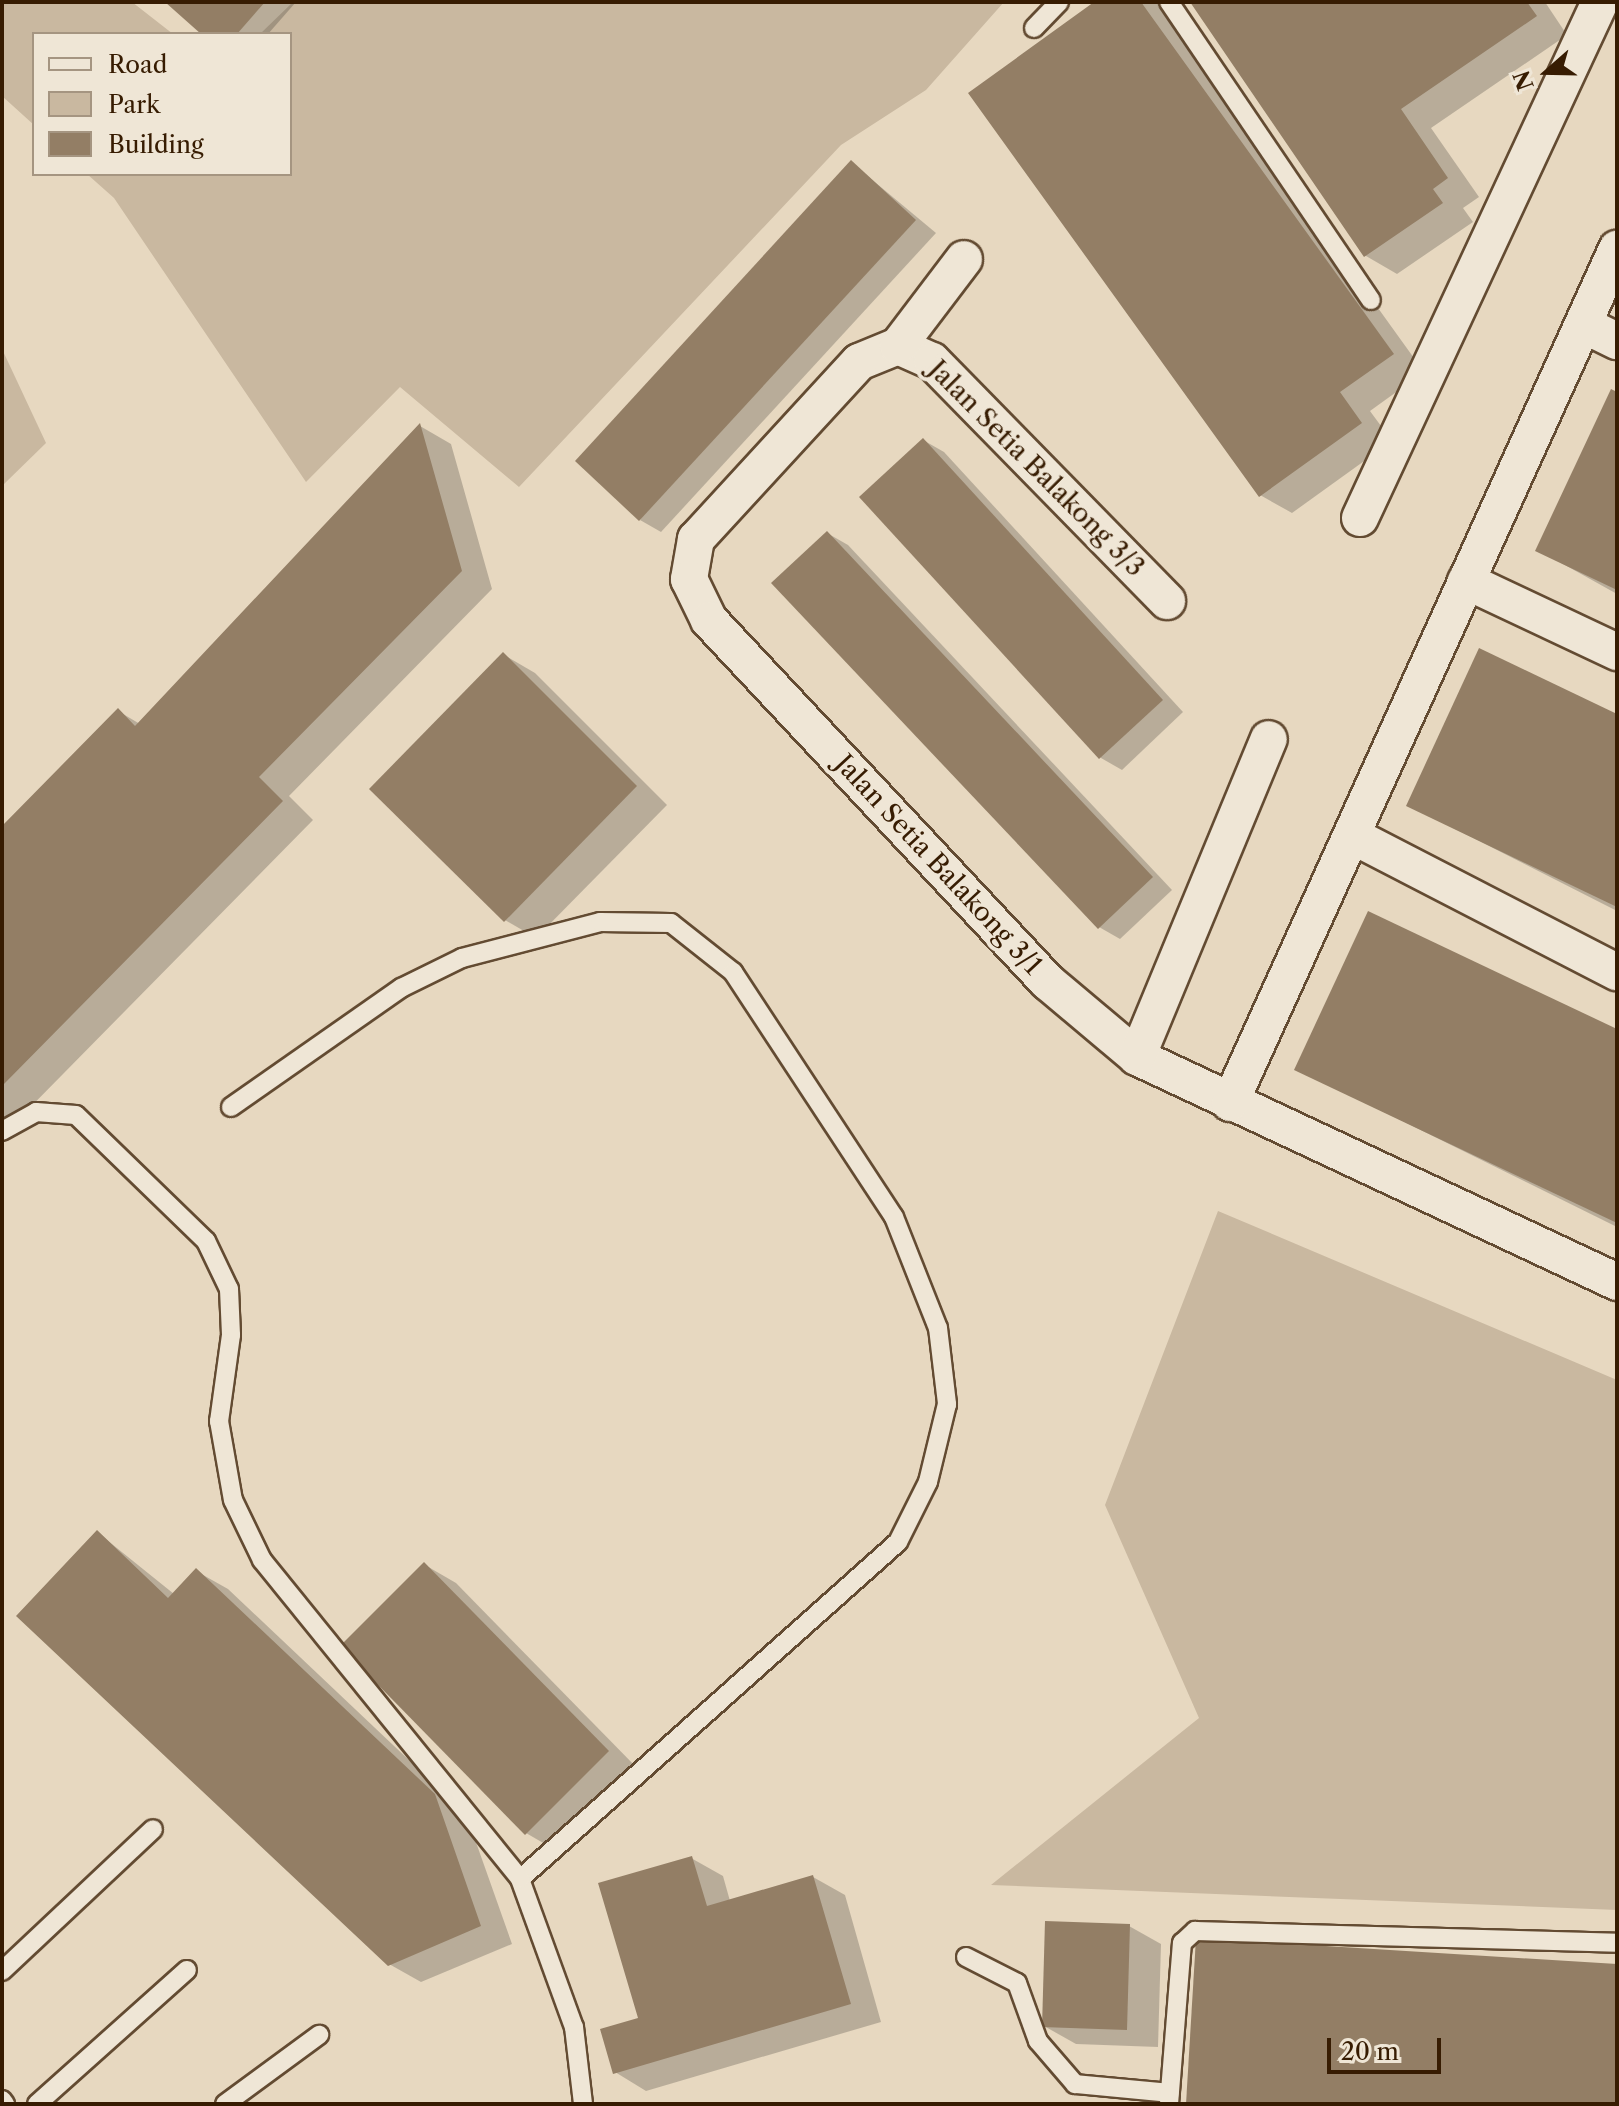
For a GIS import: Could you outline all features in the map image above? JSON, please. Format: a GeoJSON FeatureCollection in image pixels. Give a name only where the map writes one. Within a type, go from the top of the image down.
{"type":"FeatureCollection","features":[{"type":"Feature","properties":{"kind":"street"},"geometry":{"type":"LineString","coordinates":[[1360,518],[1600,2]]}},
{"type":"Feature","properties":{"kind":"street"},"geometry":{"type":"LineString","coordinates":[[1230,1103],[1617,249]]}},
{"type":"Feature","properties":{"kind":"street"},"geometry":{"type":"LineString","coordinates":[[898,346],[964,259]]}},
{"type":"Feature","properties":{"kind":"street"},"geometry":{"type":"LineString","coordinates":[[1584,325],[1617,341]]}},
{"type":"Feature","properties":{"kind":"street","name":"Jalan Setia Balakong 3/1"},"geometry":{"type":"LineString","coordinates":[[898,346],[859,362],[696,539],[689,579],[709,620],[1026,960],[1137,1057],[1617,1282]]}},
{"type":"Feature","properties":{"kind":"street","name":"Jalan Setia Balakong 3/3"},"geometry":{"type":"LineString","coordinates":[[898,346],[932,361],[1167,601]]}},
{"type":"Feature","properties":{"kind":"street"},"geometry":{"type":"LineString","coordinates":[[1466,581],[1617,652]]}},
{"type":"Feature","properties":{"kind":"street"},"geometry":{"type":"LineString","coordinates":[[1137,1057],[1269,739]]}},
{"type":"Feature","properties":{"kind":"street"},"geometry":{"type":"LineString","coordinates":[[1353,836],[1617,972]]}},
{"type":"Feature","properties":{"kind":"lane"},"geometry":{"type":"LineString","coordinates":[[1034,28],[1059,2]]}},
{"type":"Feature","properties":{"kind":"lane"},"geometry":{"type":"LineString","coordinates":[[1169,2],[1371,300]]}},
{"type":"Feature","properties":{"kind":"lane"},"geometry":{"type":"LineString","coordinates":[[231,1107],[401,988],[462,958],[600,922],[671,923],[733,972],[894,1217],[938,1328],[947,1404],[928,1482],[898,1542],[520,1879]]}},
{"type":"Feature","properties":{"kind":"lane"},"geometry":{"type":"LineString","coordinates":[[2,1131],[36,1112],[76,1115],[206,1241],[229,1289],[231,1335],[219,1421],[233,1500],[262,1560],[520,1879],[574,2027],[583,2104]]}},
{"type":"Feature","properties":{"kind":"lane"},"geometry":{"type":"LineString","coordinates":[[2,1971],[153,1829]]}},
{"type":"Feature","properties":{"kind":"lane"},"geometry":{"type":"LineString","coordinates":[[966,1957],[1017,1983],[1038,2041],[1075,2084],[1170,2098],[1182,1943],[1195,1931],[1617,1943]]}},
{"type":"Feature","properties":{"kind":"lane"},"geometry":{"type":"LineString","coordinates":[[37,2104],[187,1970]]}},
{"type":"Feature","properties":{"kind":"lane"},"geometry":{"type":"LineString","coordinates":[[225,2104],[319,2035]]}},
{"type":"Feature","properties":{"kind":"green space"},"geometry":{"type":"Polygon","coordinates":[[[2,2],[132,2],[170,32],[32,32],[32,123],[2,96],[2,2]]]}},
{"type":"Feature","properties":{"kind":"green space"},"geometry":{"type":"Polygon","coordinates":[[[293,2],[1004,2],[926,90],[841,145],[519,487],[400,387],[306,482],[114,198],[89,176],[292,176],[292,32],[262,32],[293,2]]]}},
{"type":"Feature","properties":{"kind":"green space"},"geometry":{"type":"Polygon","coordinates":[[[2,349],[46,443],[2,486],[2,349]]]}},
{"type":"Feature","properties":{"kind":"green space"},"geometry":{"type":"Polygon","coordinates":[[[1218,1211],[1617,1380],[1617,1910],[991,1885],[1199,1718],[1105,1505],[1218,1211]]]}},
{"type":"Feature","properties":{"kind":"building"},"geometry":{"type":"Polygon","coordinates":[[[165,2],[265,2],[239,32],[199,32],[165,2]]]}},
{"type":"Feature","properties":{"kind":"building"},"geometry":{"type":"Polygon","coordinates":[[[1094,2],[1141,2],[1394,354],[1340,392],[1362,423],[1259,497],[968,93],[1094,2]]]}},
{"type":"Feature","properties":{"kind":"building"},"geometry":{"type":"Polygon","coordinates":[[[1190,2],[1527,2],[1537,16],[1401,109],[1448,178],[1433,189],[1443,203],[1364,257],[1190,2]]]}},
{"type":"Feature","properties":{"kind":"building"},"geometry":{"type":"Polygon","coordinates":[[[851,160],[916,220],[639,521],[575,461],[851,160]]]}},
{"type":"Feature","properties":{"kind":"building"},"geometry":{"type":"Polygon","coordinates":[[[1611,389],[1617,392],[1617,590],[1535,551],[1611,389]]]}},
{"type":"Feature","properties":{"kind":"building"},"geometry":{"type":"Polygon","coordinates":[[[420,423],[462,571],[259,777],[283,801],[2,1086],[2,826],[118,708],[135,726],[420,423]]]}},
{"type":"Feature","properties":{"kind":"building"},"geometry":{"type":"Polygon","coordinates":[[[923,438],[1163,700],[1099,759],[859,497],[923,438]]]}},
{"type":"Feature","properties":{"kind":"building"},"geometry":{"type":"Polygon","coordinates":[[[827,531],[1153,877],[1098,929],[771,583],[827,531]]]}},
{"type":"Feature","properties":{"kind":"building"},"geometry":{"type":"Polygon","coordinates":[[[1479,648],[1617,714],[1617,907],[1406,806],[1479,648]]]}},
{"type":"Feature","properties":{"kind":"building"},"geometry":{"type":"Polygon","coordinates":[[[503,652],[637,786],[504,922],[369,789],[503,652]]]}},
{"type":"Feature","properties":{"kind":"building"},"geometry":{"type":"Polygon","coordinates":[[[1368,911],[1617,1029],[1617,1223],[1294,1070],[1368,911]]]}},
{"type":"Feature","properties":{"kind":"building"},"geometry":{"type":"Polygon","coordinates":[[[97,1530],[168,1598],[196,1568],[435,1794],[481,1926],[388,1966],[16,1616],[97,1530]]]}},
{"type":"Feature","properties":{"kind":"building"},"geometry":{"type":"Polygon","coordinates":[[[424,1562],[609,1751],[525,1835],[340,1646],[424,1562]]]}},
{"type":"Feature","properties":{"kind":"building"},"geometry":{"type":"Polygon","coordinates":[[[692,1856],[707,1906],[813,1875],[851,2004],[613,2074],[600,2029],[638,2018],[598,1883],[692,1856]]]}},
{"type":"Feature","properties":{"kind":"building"},"geometry":{"type":"Polygon","coordinates":[[[1045,1921],[1130,1924],[1127,2030],[1042,2027],[1045,1921]]]}},
{"type":"Feature","properties":{"kind":"building"},"geometry":{"type":"Polygon","coordinates":[[[1196,1938],[1617,1964],[1617,2104],[1186,2104],[1196,1938]]]}}]}
